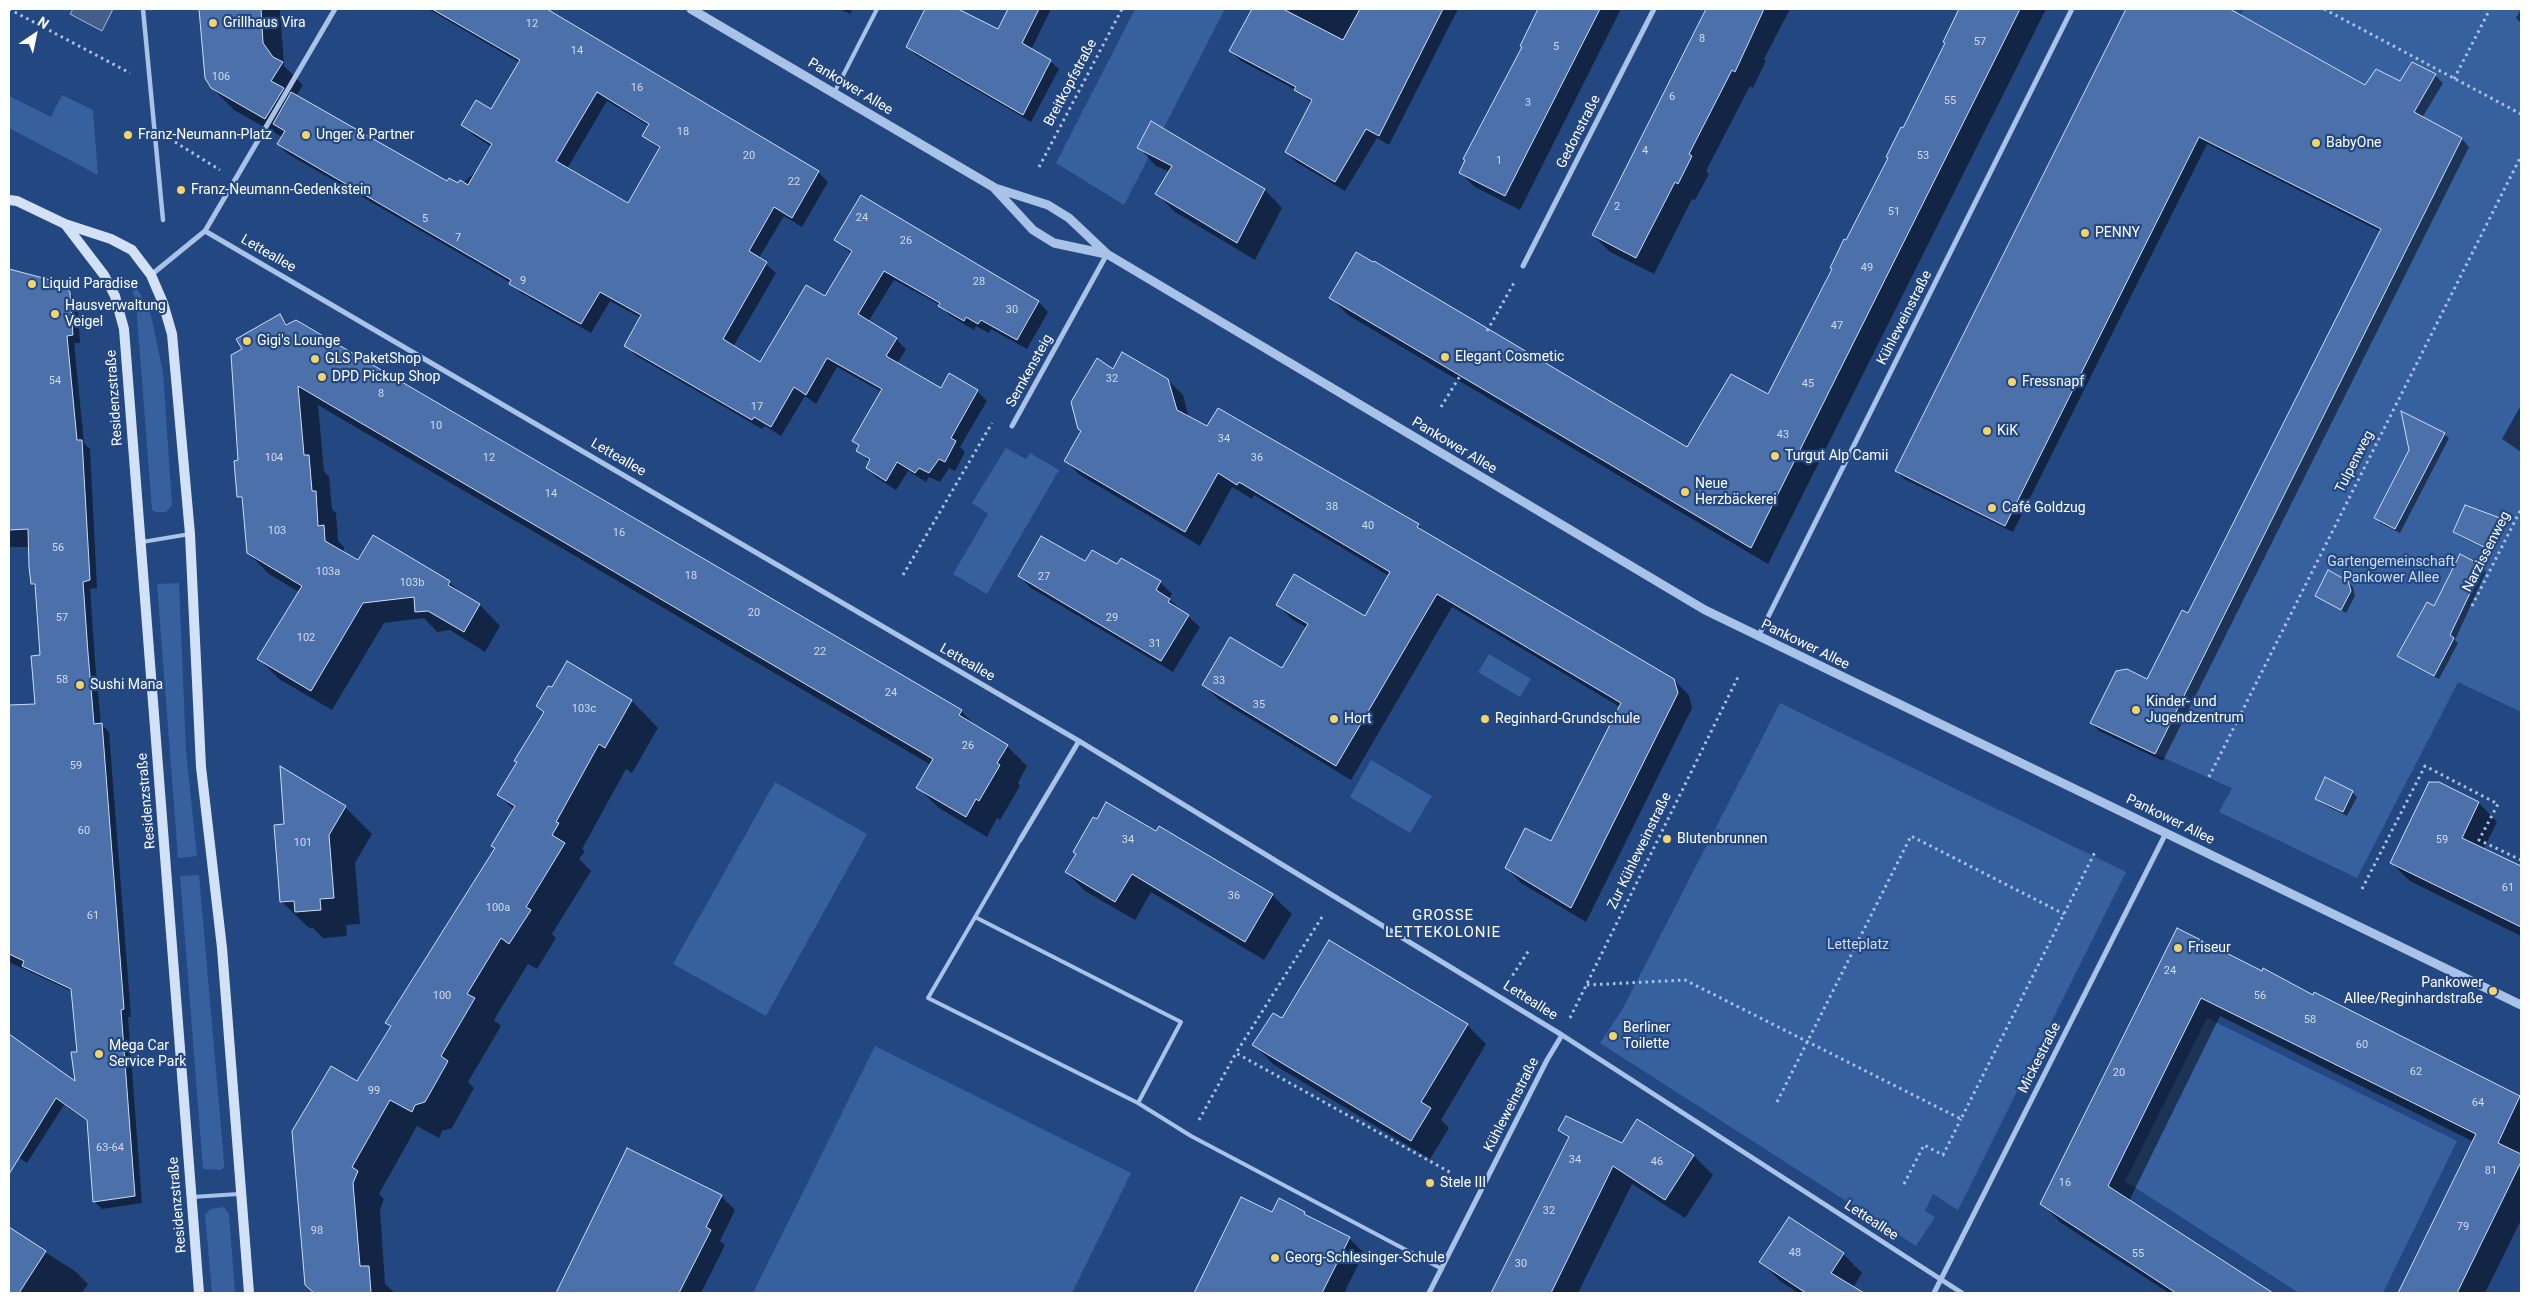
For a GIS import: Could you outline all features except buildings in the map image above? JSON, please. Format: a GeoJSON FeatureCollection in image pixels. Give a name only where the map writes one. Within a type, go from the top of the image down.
{"type":"FeatureCollection","features":[{"type":"Feature","properties":{"kind":"main road"},"geometry":{"type":"LineString","coordinates":[[12,199],[65,224],[111,239],[132,250],[151,275],[172,334],[190,534],[200,767],[222,948],[249,1293]]}},
{"type":"Feature","properties":{"kind":"main road","name":"Residenzstraße"},"geometry":{"type":"LineString","coordinates":[[65,224],[104,275],[115,296],[124,329],[199,1293]]}},
{"type":"Feature","properties":{"kind":"street"},"geometry":{"type":"LineString","coordinates":[[143,9],[163,220]]}},
{"type":"Feature","properties":{"kind":"street"},"geometry":{"type":"LineString","coordinates":[[151,275],[205,231],[335,9]]}},
{"type":"Feature","properties":{"kind":"street","name":"Pankower Allee"},"geometry":{"type":"LineString","coordinates":[[691,9],[995,188],[1048,205],[1069,218],[1107,254],[1706,610],[1758,637],[2521,1005]]}},
{"type":"Feature","properties":{"kind":"street","name":"Gedonstraße"},"geometry":{"type":"LineString","coordinates":[[1523,266],[1654,9]]}},
{"type":"Feature","properties":{"kind":"street","name":"Kühleweinstraße"},"geometry":{"type":"LineString","coordinates":[[1758,637],[2072,9]]}},
{"type":"Feature","properties":{"kind":"street","name":"Pankower Allee"},"geometry":{"type":"LineString","coordinates":[[995,188],[1033,230],[1054,243],[1107,254]]}},
{"type":"Feature","properties":{"kind":"street","name":"Letteallee"},"geometry":{"type":"LineString","coordinates":[[205,231],[1079,740],[1562,1034],[1962,1293]]}},
{"type":"Feature","properties":{"kind":"street","name":"Semkensteig"},"geometry":{"type":"LineString","coordinates":[[1012,426],[1107,254]]}},
{"type":"Feature","properties":{"kind":"street"},"geometry":{"type":"LineString","coordinates":[[1020,840],[1079,740]]}},
{"type":"Feature","properties":{"kind":"street","name":"Mickestraße"},"geometry":{"type":"LineString","coordinates":[[1934,1293],[2166,833]]}},
{"type":"Feature","properties":{"kind":"street","name":"Kühleweinstraße"},"geometry":{"type":"LineString","coordinates":[[1429,1293],[1562,1034]]}},
{"type":"Feature","properties":{"kind":"lane"},"geometry":{"type":"LineString","coordinates":[[834,93],[877,9]]}},
{"type":"Feature","properties":{"kind":"lane"},"geometry":{"type":"LineString","coordinates":[[140,542],[190,534]]}},
{"type":"Feature","properties":{"kind":"lane"},"geometry":{"type":"LineString","coordinates":[[1020,840],[928,998],[1138,1103],[1191,1136],[1442,1269]]}},
{"type":"Feature","properties":{"kind":"lane"},"geometry":{"type":"LineString","coordinates":[[975,918],[1181,1022],[1138,1103]]}},
{"type":"Feature","properties":{"kind":"lane"},"geometry":{"type":"LineString","coordinates":[[191,1198],[242,1193]]}},
{"type":"Feature","properties":{"kind":"path"},"geometry":{"type":"LineString","coordinates":[[9,9],[149,82]]}},
{"type":"Feature","properties":{"kind":"path","name":"Breitkopfstraße"},"geometry":{"type":"LineString","coordinates":[[1039,167],[1122,9]]}},
{"type":"Feature","properties":{"kind":"path"},"geometry":{"type":"LineString","coordinates":[[2324,9],[2521,114]]}},
{"type":"Feature","properties":{"kind":"path"},"geometry":{"type":"LineString","coordinates":[[2454,79],[2490,9]]}},
{"type":"Feature","properties":{"kind":"path"},"geometry":{"type":"LineString","coordinates":[[197,156],[236,180]]}},
{"type":"Feature","properties":{"kind":"path","name":"Tulpenweg"},"geometry":{"type":"LineString","coordinates":[[2209,778],[2521,156]]}},
{"type":"Feature","properties":{"kind":"path"},"geometry":{"type":"LineString","coordinates":[[1487,331],[1523,266]]}},
{"type":"Feature","properties":{"kind":"path"},"geometry":{"type":"LineString","coordinates":[[1441,407],[1460,376]]}},
{"type":"Feature","properties":{"kind":"path","name":"Semkensteig"},"geometry":{"type":"LineString","coordinates":[[903,575],[996,417],[1012,426]]}},
{"type":"Feature","properties":{"kind":"path","name":"Narzissenweg"},"geometry":{"type":"LineString","coordinates":[[2472,606],[2521,509]]}},
{"type":"Feature","properties":{"kind":"path","name":"Zur Kühleweinstraße"},"geometry":{"type":"LineString","coordinates":[[1562,1034],[1738,677]]}},
{"type":"Feature","properties":{"kind":"path"},"geometry":{"type":"LineString","coordinates":[[2362,889],[2425,766],[2498,804],[2479,840],[2521,860]]}},
{"type":"Feature","properties":{"kind":"path"},"geometry":{"type":"LineString","coordinates":[[1777,1102],[1911,836],[2064,914]]}},
{"type":"Feature","properties":{"kind":"path"},"geometry":{"type":"LineString","coordinates":[[1904,1184],[1924,1145],[1943,1155],[2095,852]]}},
{"type":"Feature","properties":{"kind":"path"},"geometry":{"type":"LineString","coordinates":[[1191,1136],[1236,1053],[1322,917]]}},
{"type":"Feature","properties":{"kind":"path"},"geometry":{"type":"LineString","coordinates":[[1509,981],[1528,950]]}},
{"type":"Feature","properties":{"kind":"path"},"geometry":{"type":"LineString","coordinates":[[1587,985],[1685,980],[1961,1118]]}},
{"type":"Feature","properties":{"kind":"path"},"geometry":{"type":"LineString","coordinates":[[1236,1053],[1453,1174]]}},
{"type":"Feature","properties":{"kind":"green space"},"geometry":{"type":"Polygon","coordinates":[[[1135,9],[1225,9],[1124,205],[1056,163],[1135,9]]]}},
{"type":"Feature","properties":{"kind":"green space","name":"Gartengemeinschaft Pankower Allee"},"geometry":{"type":"Polygon","coordinates":[[[2244,9],[2521,9],[2521,712],[2458,682],[2357,878],[2219,812],[2232,788],[2155,754],[2462,139],[2241,15],[2244,9]]]}},
{"type":"Feature","properties":{"kind":"green space"},"geometry":{"type":"Polygon","coordinates":[[[62,95],[93,110],[98,175],[9,128],[9,96],[51,117],[62,95]]]}},
{"type":"Feature","properties":{"kind":"green space"},"geometry":{"type":"Polygon","coordinates":[[[135,285],[150,311],[163,372],[172,505],[166,512],[155,512],[152,510],[136,304],[133,291],[135,285]]]}},
{"type":"Feature","properties":{"kind":"green space"},"geometry":{"type":"Polygon","coordinates":[[[1006,448],[1026,459],[1030,453],[1059,470],[987,594],[953,574],[988,514],[972,503],[1006,448]]]}},
{"type":"Feature","properties":{"kind":"green space"},"geometry":{"type":"Polygon","coordinates":[[[179,583],[186,751],[197,856],[178,858],[157,584],[179,583]]]}},
{"type":"Feature","properties":{"kind":"green space"},"geometry":{"type":"Polygon","coordinates":[[[1489,654],[1531,679],[1520,697],[1478,672],[1489,654]]]}},
{"type":"Feature","properties":{"kind":"green space","name":"Letteplatz"},"geometry":{"type":"Polygon","coordinates":[[[1780,703],[2126,872],[1958,1210],[1933,1194],[1925,1211],[1935,1217],[1916,1246],[1600,1043],[1622,1010],[1780,703]]]}},
{"type":"Feature","properties":{"kind":"green space"},"geometry":{"type":"Polygon","coordinates":[[[1371,760],[1432,796],[1410,833],[1350,797],[1371,760]]]}},
{"type":"Feature","properties":{"kind":"green space"},"geometry":{"type":"Polygon","coordinates":[[[775,782],[867,834],[766,1016],[673,964],[775,782]]]}},
{"type":"Feature","properties":{"kind":"green space"},"geometry":{"type":"Polygon","coordinates":[[[199,875],[224,1162],[224,1167],[221,1170],[203,1169],[180,876],[199,875]]]}},
{"type":"Feature","properties":{"kind":"green space"},"geometry":{"type":"Polygon","coordinates":[[[2207,1018],[2457,1141],[2383,1293],[2299,1293],[2125,1181],[2207,1018]]]}},
{"type":"Feature","properties":{"kind":"green space"},"geometry":{"type":"Polygon","coordinates":[[[875,1046],[1131,1173],[1072,1293],[753,1293],[875,1046]]]}},
{"type":"Feature","properties":{"kind":"green space"},"geometry":{"type":"Polygon","coordinates":[[[224,1207],[229,1214],[235,1293],[212,1293],[205,1215],[210,1209],[224,1207]]]}},
{"type":"Feature","properties":{"kind":"shaded area"},"geometry":{"type":"Polygon","coordinates":[[[73,9],[113,9],[102,31],[70,14],[73,9]]]}},
{"type":"Feature","properties":{"kind":"place","name":"Grillhaus Vira"},"geometry":{"type":"Point","coordinates":[213,23]}},
{"type":"Feature","properties":{"kind":"place","name":"Franz-Neumann-Platz"},"geometry":{"type":"Point","coordinates":[128,135]}},
{"type":"Feature","properties":{"kind":"place","name":"Unger & Partner"},"geometry":{"type":"Point","coordinates":[306,135]}},
{"type":"Feature","properties":{"kind":"place","name":"BabyOne"},"geometry":{"type":"Point","coordinates":[2316,143]}},
{"type":"Feature","properties":{"kind":"place","name":"Franz-Neumann-Gedenkstein"},"geometry":{"type":"Point","coordinates":[181,190]}},
{"type":"Feature","properties":{"kind":"place","name":"PENNY"},"geometry":{"type":"Point","coordinates":[2085,233]}},
{"type":"Feature","properties":{"kind":"place","name":"Liquid Paradise"},"geometry":{"type":"Point","coordinates":[32,284]}},
{"type":"Feature","properties":{"kind":"place","name":"Hausverwaltung Veigel"},"geometry":{"type":"Point","coordinates":[55,314]}},
{"type":"Feature","properties":{"kind":"place","name":"Gigi's Lounge"},"geometry":{"type":"Point","coordinates":[247,341]}},
{"type":"Feature","properties":{"kind":"place","name":"Elegant Cosmetic"},"geometry":{"type":"Point","coordinates":[1445,357]}},
{"type":"Feature","properties":{"kind":"place","name":"GLS PaketShop"},"geometry":{"type":"Point","coordinates":[315,359]}},
{"type":"Feature","properties":{"kind":"place","name":"DPD Pickup Shop"},"geometry":{"type":"Point","coordinates":[322,377]}},
{"type":"Feature","properties":{"kind":"place","name":"Fressnapf"},"geometry":{"type":"Point","coordinates":[2012,382]}},
{"type":"Feature","properties":{"kind":"place","name":"KiK"},"geometry":{"type":"Point","coordinates":[1987,431]}},
{"type":"Feature","properties":{"kind":"place","name":"Turgut Alp Camii"},"geometry":{"type":"Point","coordinates":[1775,456]}},
{"type":"Feature","properties":{"kind":"place","name":"Neue Herzbäckerei"},"geometry":{"type":"Point","coordinates":[1685,492]}},
{"type":"Feature","properties":{"kind":"place","name":"Café Goldzug"},"geometry":{"type":"Point","coordinates":[1992,508]}},
{"type":"Feature","properties":{"kind":"place","name":"Sushi Mana"},"geometry":{"type":"Point","coordinates":[80,685]}},
{"type":"Feature","properties":{"kind":"place","name":"Kinder- und Jugendzentrum"},"geometry":{"type":"Point","coordinates":[2136,710]}},
{"type":"Feature","properties":{"kind":"place","name":"Hort"},"geometry":{"type":"Point","coordinates":[1334,719]}},
{"type":"Feature","properties":{"kind":"place","name":"Reginhard-Grundschule"},"geometry":{"type":"Point","coordinates":[1485,719]}},
{"type":"Feature","properties":{"kind":"place","name":"Blutenbrunnen"},"geometry":{"type":"Point","coordinates":[1667,839]}},
{"type":"Feature","properties":{"kind":"place","name":"Friseur"},"geometry":{"type":"Point","coordinates":[2178,948]}},
{"type":"Feature","properties":{"kind":"place","name":"Pankower Allee/Reginhardstraße"},"geometry":{"type":"Point","coordinates":[2493,991]}},
{"type":"Feature","properties":{"kind":"place","name":"Berliner Toilette"},"geometry":{"type":"Point","coordinates":[1613,1036]}},
{"type":"Feature","properties":{"kind":"place","name":"Mega Car Service Park"},"geometry":{"type":"Point","coordinates":[99,1054]}},
{"type":"Feature","properties":{"kind":"place","name":"Stele III"},"geometry":{"type":"Point","coordinates":[1430,1183]}},
{"type":"Feature","properties":{"kind":"place","name":"Georg-Schlesinger-Schule"},"geometry":{"type":"Point","coordinates":[1275,1258]}},
{"type":"Feature","properties":{"kind":"district","name":"GROSSE LETTEKOLONIE"},"geometry":{"type":"Point","coordinates":[1443,924]}}]}
